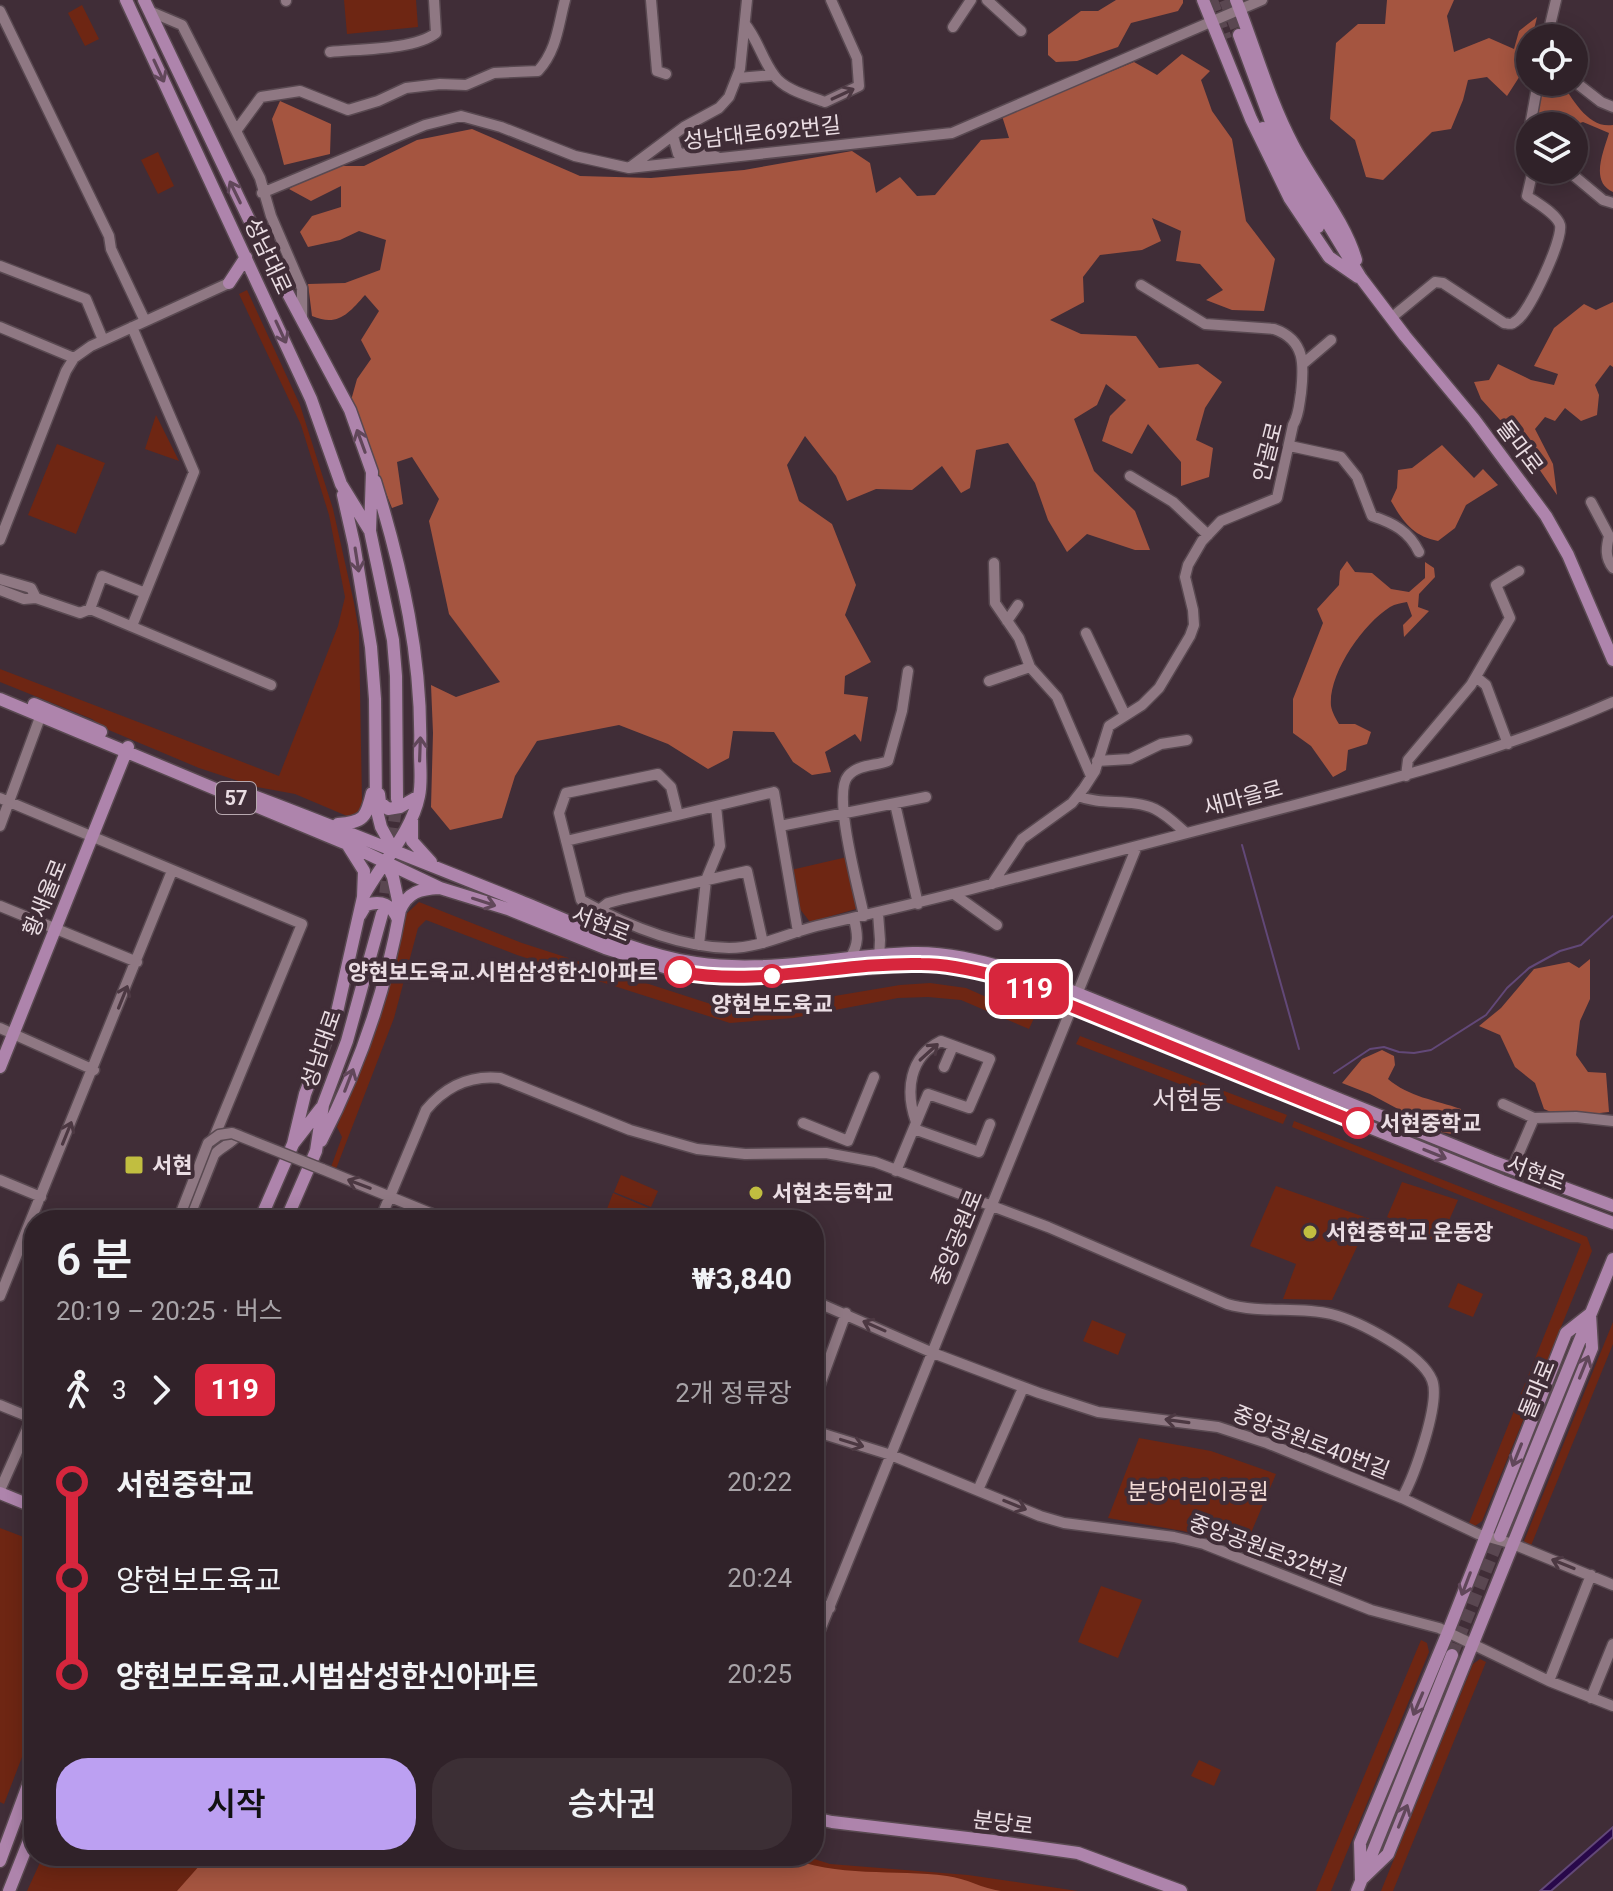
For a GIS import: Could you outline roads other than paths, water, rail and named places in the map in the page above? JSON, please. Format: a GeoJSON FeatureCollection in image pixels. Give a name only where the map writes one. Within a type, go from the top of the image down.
{"type":"FeatureCollection","features":[{"type":"Feature","properties":{"kind":"main road","name":"성남대로"},"geometry":{"type":"LineString","coordinates":[[126,0],[311,399],[341,484],[370,531]]}},
{"type":"Feature","properties":{"kind":"main road"},"geometry":{"type":"LineString","coordinates":[[1203,0],[1259,139],[1290,199],[1329,257],[1361,278]]}},
{"type":"Feature","properties":{"kind":"main road"},"geometry":{"type":"LineString","coordinates":[[1238,5],[1282,121],[1298,155],[1352,246],[1361,278]]}},
{"type":"Feature","properties":{"kind":"main road","name":"성남대로"},"geometry":{"type":"LineString","coordinates":[[146,6],[254,230],[350,410],[372,472],[370,531],[393,640],[398,734],[397,799]]}},
{"type":"Feature","properties":{"kind":"main road","name":"돌마로"},"geometry":{"type":"LineString","coordinates":[[1232,37],[1271,122],[1361,278],[1474,419],[1546,516],[1578,576],[1613,660]]}},
{"type":"Feature","properties":{"kind":"main road"},"geometry":{"type":"LineString","coordinates":[[229,283],[246,257]]}},
{"type":"Feature","properties":{"kind":"main road"},"geometry":{"type":"LineString","coordinates":[[229,283],[258,282]]}},
{"type":"Feature","properties":{"kind":"main road"},"geometry":{"type":"LineString","coordinates":[[363,897],[413,814],[419,796],[421,712],[416,660],[395,549],[372,472]]}},
{"type":"Feature","properties":{"kind":"main road"},"geometry":{"type":"LineString","coordinates":[[341,484],[371,647],[376,807],[381,827],[393,849]]}},
{"type":"Feature","properties":{"kind":"main road","name":"서현로"},"geometry":{"type":"LineString","coordinates":[[0,690],[42,712],[347,844],[440,888],[508,909],[656,965],[706,977],[758,977],[917,953],[970,958],[1032,975],[1512,1169],[1613,1206]]}},
{"type":"Feature","properties":{"kind":"main road","name":"서현로"},"geometry":{"type":"LineString","coordinates":[[0,699],[42,712]]}},
{"type":"Feature","properties":{"kind":"main road","name":"서현로"},"geometry":{"type":"LineString","coordinates":[[128,748],[393,849],[606,937],[673,959],[753,967],[850,958],[970,969],[1000,977],[1613,1223]]}},
{"type":"Feature","properties":{"kind":"main road","name":"황새울로"},"geometry":{"type":"LineString","coordinates":[[0,1067],[128,748]]}},
{"type":"Feature","properties":{"kind":"main road"},"geometry":{"type":"LineString","coordinates":[[376,779],[380,802],[388,809],[400,807],[419,796]]}},
{"type":"Feature","properties":{"kind":"main road"},"geometry":{"type":"LineString","coordinates":[[332,825],[359,822],[363,818],[368,812],[376,779]]}},
{"type":"Feature","properties":{"kind":"main road"},"geometry":{"type":"LineString","coordinates":[[413,814],[412,841],[440,869]]}},
{"type":"Feature","properties":{"kind":"main road"},"geometry":{"type":"LineString","coordinates":[[293,1144],[305,1094],[337,1012],[363,897],[364,871],[347,844]]}},
{"type":"Feature","properties":{"kind":"main road"},"geometry":{"type":"LineString","coordinates":[[386,862],[393,877],[399,915]]}},
{"type":"Feature","properties":{"kind":"main road"},"geometry":{"type":"LineString","coordinates":[[316,1151],[338,1108],[374,1011],[406,898],[412,893],[440,888]]}},
{"type":"Feature","properties":{"kind":"main road"},"geometry":{"type":"LineString","coordinates":[[359,916],[366,905],[378,901],[390,906],[399,915]]}},
{"type":"Feature","properties":{"kind":"main road","name":"성남대로"},"geometry":{"type":"LineString","coordinates":[[290,1210],[316,1151],[323,1105],[347,1041],[382,914]]}},
{"type":"Feature","properties":{"kind":"main road","name":"성남대로"},"geometry":{"type":"LineString","coordinates":[[264,1210],[293,1144],[323,1105]]}},
{"type":"Feature","properties":{"kind":"main road","name":"돌마로"},"geometry":{"type":"LineString","coordinates":[[1500,1536],[1613,1259]]}},
{"type":"Feature","properties":{"kind":"main road"},"geometry":{"type":"LineString","coordinates":[[1359,1885],[1360,1843],[1448,1632],[1566,1333],[1590,1314]]}},
{"type":"Feature","properties":{"kind":"main road"},"geometry":{"type":"LineString","coordinates":[[1359,1885],[1388,1854],[1474,1644],[1592,1348],[1590,1314]]}},
{"type":"Feature","properties":{"kind":"main road"},"geometry":{"type":"LineString","coordinates":[[0,1492],[24,1503]]}},
{"type":"Feature","properties":{"kind":"main road"},"geometry":{"type":"LineString","coordinates":[[1359,1885],[1452,1655]]}},
{"type":"Feature","properties":{"kind":"main road"},"geometry":{"type":"LineString","coordinates":[[0,1861],[24,1796]]}},
{"type":"Feature","properties":{"kind":"main road","name":"분당로"},"geometry":{"type":"LineString","coordinates":[[824,1820],[1078,1853],[1181,1891]]}},
{"type":"Feature","properties":{"kind":"main road"},"geometry":{"type":"LineString","coordinates":[[9,1891],[24,1853]]}},
{"type":"Feature","properties":{"kind":"street"},"geometry":{"type":"LineString","coordinates":[[330,52],[395,46],[430,38],[436,33],[434,0]]}},
{"type":"Feature","properties":{"kind":"street"},"geometry":{"type":"LineString","coordinates":[[236,131],[261,97],[300,91],[348,110],[406,88],[466,85],[494,73],[538,71],[553,51],[565,0]]}},
{"type":"Feature","properties":{"kind":"street"},"geometry":{"type":"LineString","coordinates":[[644,65],[662,73],[651,0]]}},
{"type":"Feature","properties":{"kind":"street"},"geometry":{"type":"LineString","coordinates":[[629,168],[684,127],[719,108],[729,97],[738,78],[747,0]]}},
{"type":"Feature","properties":{"kind":"street"},"geometry":{"type":"LineString","coordinates":[[745,24],[760,45],[774,75],[783,84],[825,102],[859,86],[857,58],[831,0]]}},
{"type":"Feature","properties":{"kind":"street"},"geometry":{"type":"LineString","coordinates":[[953,27],[971,0]]}},
{"type":"Feature","properties":{"kind":"street"},"geometry":{"type":"LineString","coordinates":[[987,0],[1021,31]]}},
{"type":"Feature","properties":{"kind":"street","name":"성남대로692번길"},"geometry":{"type":"LineString","coordinates":[[262,193],[425,125],[461,116],[501,127],[575,156],[629,168],[952,133],[1212,22],[1238,5],[1262,0]]}},
{"type":"Feature","properties":{"kind":"street"},"geometry":{"type":"LineString","coordinates":[[1550,24],[1556,0]]}},
{"type":"Feature","properties":{"kind":"street"},"geometry":{"type":"LineString","coordinates":[[146,6],[182,25],[256,169],[262,193],[302,288],[302,323]]}},
{"type":"Feature","properties":{"kind":"street"},"geometry":{"type":"LineString","coordinates":[[0,11],[109,236],[111,249],[145,321]]}},
{"type":"Feature","properties":{"kind":"street"},"geometry":{"type":"LineString","coordinates":[[738,78],[774,75]]}},
{"type":"Feature","properties":{"kind":"street"},"geometry":{"type":"LineString","coordinates":[[1588,92],[1613,107]]}},
{"type":"Feature","properties":{"kind":"street"},"geometry":{"type":"LineString","coordinates":[[673,136],[678,154],[703,152],[718,158]]}},
{"type":"Feature","properties":{"kind":"street"},"geometry":{"type":"LineString","coordinates":[[1391,318],[1435,282],[1443,283],[1504,323],[1512,324],[1519,319],[1544,276],[1561,229],[1558,220],[1527,196],[1530,184]]}},
{"type":"Feature","properties":{"kind":"street"},"geometry":{"type":"LineString","coordinates":[[1584,184],[1603,200],[1613,203]]}},
{"type":"Feature","properties":{"kind":"street"},"geometry":{"type":"LineString","coordinates":[[0,266],[86,299],[103,340]]}},
{"type":"Feature","properties":{"kind":"street"},"geometry":{"type":"LineString","coordinates":[[0,540],[66,371],[74,358],[103,340],[229,283]]}},
{"type":"Feature","properties":{"kind":"street"},"geometry":{"type":"LineString","coordinates":[[1141,285],[1205,324],[1240,325],[1284,333],[1300,350],[1304,363],[1331,340]]}},
{"type":"Feature","properties":{"kind":"street"},"geometry":{"type":"LineString","coordinates":[[0,327],[74,358]]}},
{"type":"Feature","properties":{"kind":"street"},"geometry":{"type":"LineString","coordinates":[[132,327],[194,472],[132,626]]}},
{"type":"Feature","properties":{"kind":"street","name":"안골로"},"geometry":{"type":"LineString","coordinates":[[992,884],[1022,839],[1078,796],[1091,776],[1109,726],[1142,705],[1159,688],[1194,625],[1185,577],[1193,554],[1221,521],[1277,498],[1293,425],[1298,416],[1304,363]]}},
{"type":"Feature","properties":{"kind":"street"},"geometry":{"type":"LineString","coordinates":[[1290,446],[1341,457],[1357,477],[1372,516],[1404,531],[1419,552]]}},
{"type":"Feature","properties":{"kind":"street"},"geometry":{"type":"LineString","coordinates":[[1130,476],[1173,502],[1208,535]]}},
{"type":"Feature","properties":{"kind":"street"},"geometry":{"type":"LineString","coordinates":[[1591,502],[1609,536],[1606,546],[1608,561],[1613,568]]}},
{"type":"Feature","properties":{"kind":"street"},"geometry":{"type":"LineString","coordinates":[[994,563],[995,603],[1019,638],[1030,667],[1057,697],[1091,776]]}},
{"type":"Feature","properties":{"kind":"street"},"geometry":{"type":"LineString","coordinates":[[1406,776],[1408,760],[1476,677],[1510,618],[1496,585],[1519,571]]}},
{"type":"Feature","properties":{"kind":"street"},"geometry":{"type":"LineString","coordinates":[[90,609],[102,576],[145,593]]}},
{"type":"Feature","properties":{"kind":"street"},"geometry":{"type":"LineString","coordinates":[[0,579],[31,588],[36,598]]}},
{"type":"Feature","properties":{"kind":"street"},"geometry":{"type":"LineString","coordinates":[[0,590],[80,613],[90,609],[271,685]]}},
{"type":"Feature","properties":{"kind":"street"},"geometry":{"type":"LineString","coordinates":[[1007,621],[1018,605]]}},
{"type":"Feature","properties":{"kind":"street"},"geometry":{"type":"LineString","coordinates":[[1086,633],[1125,715]]}},
{"type":"Feature","properties":{"kind":"street"},"geometry":{"type":"LineString","coordinates":[[989,681],[1030,667]]}},
{"type":"Feature","properties":{"kind":"street"},"geometry":{"type":"LineString","coordinates":[[850,958],[857,948],[859,918],[843,814],[845,783],[848,775],[872,763],[888,761],[902,711],[908,671]]}},
{"type":"Feature","properties":{"kind":"street"},"geometry":{"type":"LineString","coordinates":[[1476,677],[1486,685],[1508,744]]}},
{"type":"Feature","properties":{"kind":"street","name":"새마을로"},"geometry":{"type":"LineString","coordinates":[[566,841],[581,900],[631,925],[699,945],[733,948],[918,904],[1406,776],[1508,744],[1613,702]]}},
{"type":"Feature","properties":{"kind":"street"},"geometry":{"type":"LineString","coordinates":[[0,826],[5,800],[42,712]]}},
{"type":"Feature","properties":{"kind":"street"},"geometry":{"type":"LineString","coordinates":[[1097,761],[1130,759],[1161,744],[1187,740]]}},
{"type":"Feature","properties":{"kind":"street"},"geometry":{"type":"LineString","coordinates":[[678,815],[671,787],[658,774],[566,793],[559,813],[566,841],[678,815],[774,792],[798,932]]}},
{"type":"Feature","properties":{"kind":"street"},"geometry":{"type":"LineString","coordinates":[[1078,796],[1092,801],[1154,809],[1186,833]]}},
{"type":"Feature","properties":{"kind":"street"},"geometry":{"type":"LineString","coordinates":[[780,826],[926,797]]}},
{"type":"Feature","properties":{"kind":"street"},"geometry":{"type":"LineString","coordinates":[[5,800],[302,924],[183,1210]]}},
{"type":"Feature","properties":{"kind":"street"},"geometry":{"type":"LineString","coordinates":[[895,804],[918,904]]}},
{"type":"Feature","properties":{"kind":"street"},"geometry":{"type":"LineString","coordinates":[[699,945],[706,880],[720,846],[716,806]]}},
{"type":"Feature","properties":{"kind":"street","name":"중앙공원로"},"geometry":{"type":"LineString","coordinates":[[824,1622],[1137,846]]}},
{"type":"Feature","properties":{"kind":"street"},"geometry":{"type":"LineString","coordinates":[[36,1210],[172,871]]}},
{"type":"Feature","properties":{"kind":"street"},"geometry":{"type":"LineString","coordinates":[[599,910],[608,903],[623,899],[747,871],[763,943]]}},
{"type":"Feature","properties":{"kind":"street"},"geometry":{"type":"LineString","coordinates":[[954,894],[997,925]]}},
{"type":"Feature","properties":{"kind":"street"},"geometry":{"type":"LineString","coordinates":[[0,906],[137,962]]}},
{"type":"Feature","properties":{"kind":"street"},"geometry":{"type":"LineString","coordinates":[[878,913],[878,961]]}},
{"type":"Feature","properties":{"kind":"street"},"geometry":{"type":"LineString","coordinates":[[0,1028],[94,1070]]}},
{"type":"Feature","properties":{"kind":"street"},"geometry":{"type":"LineString","coordinates":[[896,1171],[928,1094],[969,1108],[980,1070],[990,1059],[941,1041],[930,1047],[914,1071],[909,1091],[915,1125]]}},
{"type":"Feature","properties":{"kind":"street"},"geometry":{"type":"LineString","coordinates":[[944,1067],[953,1046]]}},
{"type":"Feature","properties":{"kind":"street"},"geometry":{"type":"LineString","coordinates":[[384,1210],[426,1110],[453,1087],[480,1077],[500,1078],[630,1130],[697,1149],[745,1154],[826,1153],[875,1162],[1048,1227],[1227,1304],[1253,1310],[1329,1314],[1358,1324],[1409,1354],[1429,1375],[1434,1389],[1424,1440],[1411,1483],[1402,1498]]}},
{"type":"Feature","properties":{"kind":"street"},"geometry":{"type":"LineString","coordinates":[[803,1123],[848,1141],[874,1077]]}},
{"type":"Feature","properties":{"kind":"street"},"geometry":{"type":"LineString","coordinates":[[1503,1104],[1534,1118],[1576,1117],[1613,1121]]}},
{"type":"Feature","properties":{"kind":"street"},"geometry":{"type":"LineString","coordinates":[[1512,1169],[1534,1118]]}},
{"type":"Feature","properties":{"kind":"street"},"geometry":{"type":"LineString","coordinates":[[915,1125],[979,1152],[990,1124]]}},
{"type":"Feature","properties":{"kind":"street"},"geometry":{"type":"LineString","coordinates":[[183,1210],[208,1143],[225,1133],[238,1135],[423,1210]]}},
{"type":"Feature","properties":{"kind":"street"},"geometry":{"type":"LineString","coordinates":[[192,1210],[214,1155],[238,1135]]}},
{"type":"Feature","properties":{"kind":"street"},"geometry":{"type":"LineString","coordinates":[[0,1180],[41,1197]]}},
{"type":"Feature","properties":{"kind":"street"},"geometry":{"type":"LineString","coordinates":[[0,1296],[24,1238]]}},
{"type":"Feature","properties":{"kind":"street","name":"중앙공원로40번길"},"geometry":{"type":"LineString","coordinates":[[824,1305],[933,1353],[1023,1388],[1098,1412],[1218,1427],[1267,1443],[1402,1498],[1485,1537],[1513,1544],[1613,1585]]}},
{"type":"Feature","properties":{"kind":"street"},"geometry":{"type":"LineString","coordinates":[[824,1374],[846,1313]]}},
{"type":"Feature","properties":{"kind":"street"},"geometry":{"type":"LineString","coordinates":[[978,1490],[1023,1388]]}},
{"type":"Feature","properties":{"kind":"street"},"geometry":{"type":"LineString","coordinates":[[0,1405],[24,1414]]}},
{"type":"Feature","properties":{"kind":"street","name":"중앙공원로32번길"},"geometry":{"type":"LineString","coordinates":[[824,1434],[891,1455],[1064,1523],[1174,1537],[1204,1544],[1371,1610],[1448,1632],[1549,1681],[1613,1706]]}},
{"type":"Feature","properties":{"kind":"street"},"geometry":{"type":"LineString","coordinates":[[0,1492],[24,1438]]}},
{"type":"Feature","properties":{"kind":"street"},"geometry":{"type":"LineString","coordinates":[[1549,1681],[1591,1575]]}},
{"type":"Feature","properties":{"kind":"street"},"geometry":{"type":"LineString","coordinates":[[824,1606],[830,1608]]}},
{"type":"Feature","properties":{"kind":"street"},"geometry":{"type":"LineString","coordinates":[[1591,1698],[1613,1644]]}},
{"type":"Feature","properties":{"kind":"waterway"},"geometry":{"type":"LineString","coordinates":[[1242,845],[1299,1049]]}},
{"type":"Feature","properties":{"kind":"waterway"},"geometry":{"type":"LineString","coordinates":[[1334,1073],[1370,1049],[1384,1047],[1414,1053],[1431,1050],[1486,1015],[1507,988],[1529,968],[1560,951],[1581,945],[1613,916]]}},
{"type":"Feature","properties":{"kind":"tunnel"},"geometry":{"type":"LineString","coordinates":[[1212,0],[1226,39]]}},
{"type":"Feature","properties":{"kind":"tunnel"},"geometry":{"type":"LineString","coordinates":[[1225,0],[1239,35]]}},
{"type":"Feature","properties":{"kind":"tunnel"},"geometry":{"type":"LineString","coordinates":[[383,911],[397,799]]}},
{"type":"Feature","properties":{"kind":"tunnel"},"geometry":{"type":"LineString","coordinates":[[1452,1655],[1500,1536]]}},
{"type":"Feature","properties":{"kind":"place","name":"양현보도육교.시범삼성한신아파트"},"geometry":{"type":"Point","coordinates":[680,972]}},
{"type":"Feature","properties":{"kind":"place","name":"양현보도육교"},"geometry":{"type":"Point","coordinates":[772,976]}},
{"type":"Feature","properties":{"kind":"place","name":"서현중학교"},"geometry":{"type":"Point","coordinates":[1358,1123]}},
{"type":"Feature","properties":{"kind":"place","name":"서현"},"geometry":{"type":"Point","coordinates":[134,1165]}},
{"type":"Feature","properties":{"kind":"place","name":"서현초등학교"},"geometry":{"type":"Point","coordinates":[756,1193]}},
{"type":"Feature","properties":{"kind":"place","name":"서현중학교 운동장"},"geometry":{"type":"Point","coordinates":[1310,1232]}},
{"type":"Feature","properties":{"kind":"district","name":"서현동"},"geometry":{"type":"Point","coordinates":[1188,1100]}},
{"type":"Feature","properties":{"kind":"park label","name":"분당어린이공원"},"geometry":{"type":"Point","coordinates":[1198,1491]}}]}
